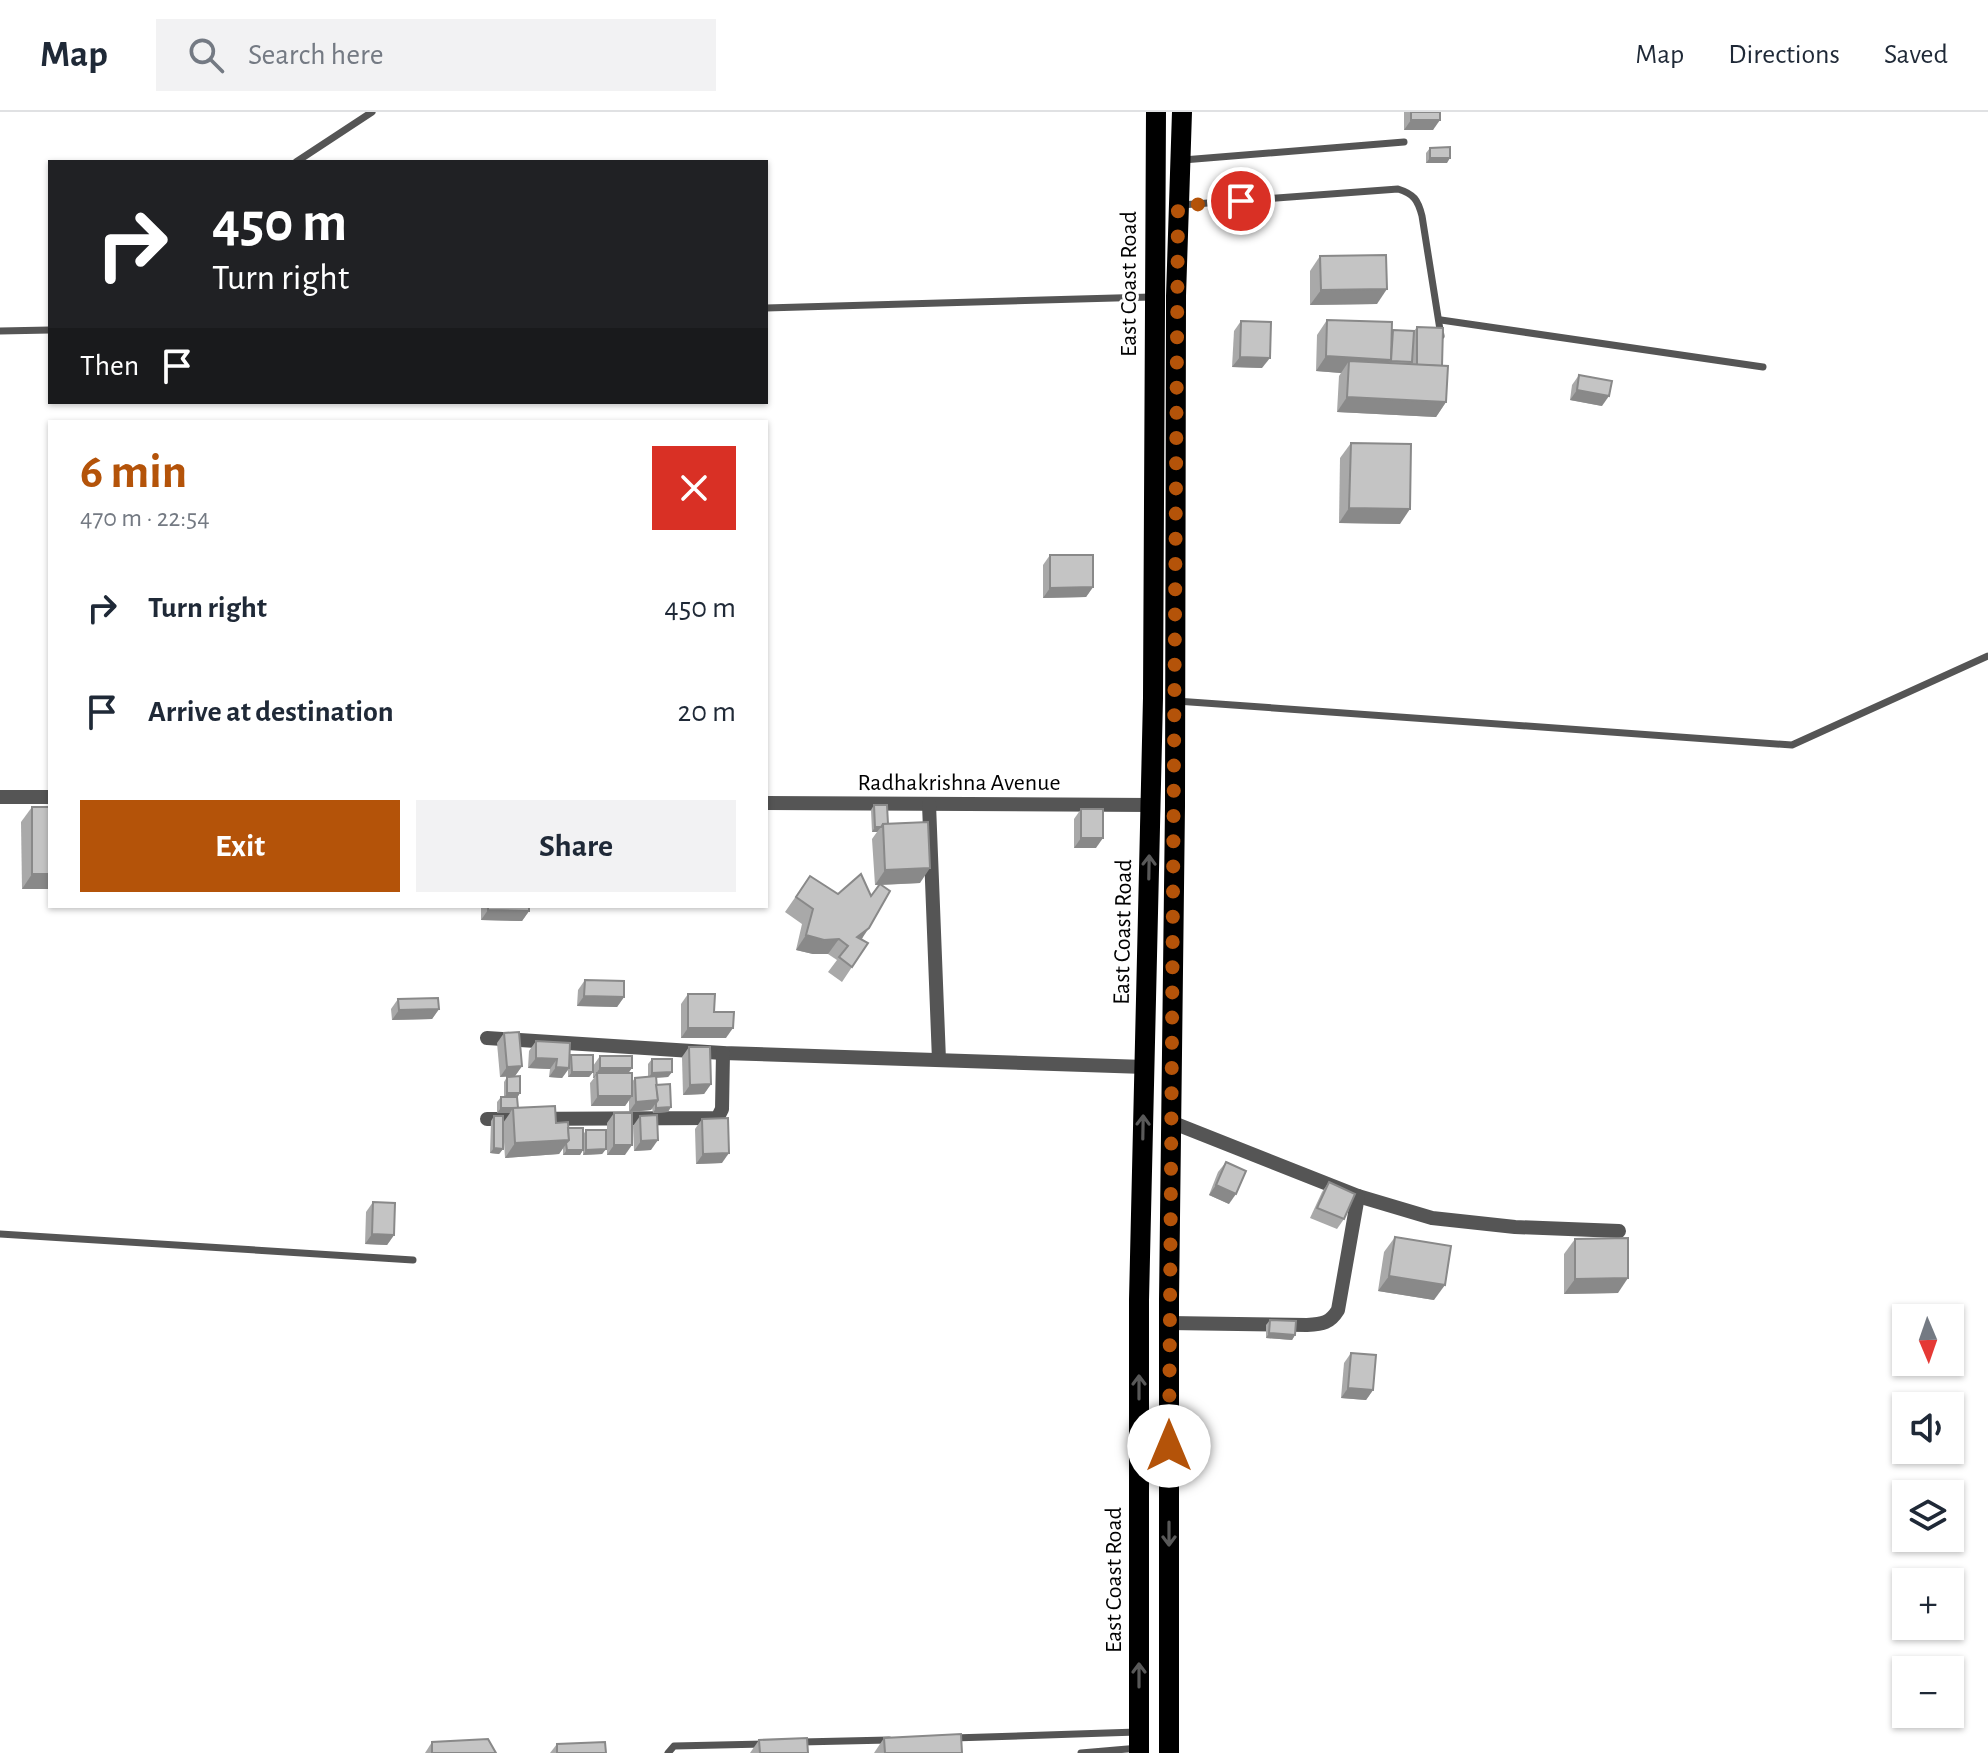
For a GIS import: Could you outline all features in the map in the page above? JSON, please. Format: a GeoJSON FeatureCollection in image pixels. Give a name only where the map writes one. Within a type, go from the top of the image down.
{"type":"FeatureCollection","features":[{"type":"Feature","properties":{"kind":"main road","name":"East Coast Road"},"geometry":{"type":"LineString","coordinates":[[1139,1744],[1139,1300],[1151,805],[1156,112]]}},
{"type":"Feature","properties":{"kind":"main road","name":"East Coast Road"},"geometry":{"type":"LineString","coordinates":[[1169,1753],[1169,1323],[1178,206],[1182,112]]}},
{"type":"Feature","properties":{"kind":"street"},"geometry":{"type":"LineString","coordinates":[[0,797],[48,797]]}},
{"type":"Feature","properties":{"kind":"street","name":"Radhakrishna Avenue"},"geometry":{"type":"LineString","coordinates":[[768,803],[1151,805]]}},
{"type":"Feature","properties":{"kind":"street"},"geometry":{"type":"LineString","coordinates":[[929,804],[939,1060]]}},
{"type":"Feature","properties":{"kind":"street"},"geometry":{"type":"LineString","coordinates":[[487,1038],[723,1053],[1145,1067]]}},
{"type":"Feature","properties":{"kind":"street"},"geometry":{"type":"LineString","coordinates":[[487,1119],[718,1117],[722,1109],[723,1053]]}},
{"type":"Feature","properties":{"kind":"street"},"geometry":{"type":"LineString","coordinates":[[1171,1122],[1358,1196],[1432,1218],[1515,1227],[1619,1231]]}},
{"type":"Feature","properties":{"kind":"street"},"geometry":{"type":"LineString","coordinates":[[1169,1323],[1315,1325],[1332,1319],[1338,1310],[1358,1196]]}},
{"type":"Feature","properties":{"kind":"lane"},"geometry":{"type":"LineString","coordinates":[[299,160],[372,112]]}},
{"type":"Feature","properties":{"kind":"lane"},"geometry":{"type":"LineString","coordinates":[[1179,160],[1404,142]]}},
{"type":"Feature","properties":{"kind":"lane"},"geometry":{"type":"LineString","coordinates":[[1178,206],[1398,189],[1409,192],[1418,201],[1422,216],[1441,320],[1442,346]]}},
{"type":"Feature","properties":{"kind":"lane"},"geometry":{"type":"LineString","coordinates":[[768,308],[1153,297]]}},
{"type":"Feature","properties":{"kind":"lane"},"geometry":{"type":"LineString","coordinates":[[1441,320],[1763,367]]}},
{"type":"Feature","properties":{"kind":"lane"},"geometry":{"type":"LineString","coordinates":[[0,331],[48,330]]}},
{"type":"Feature","properties":{"kind":"lane"},"geometry":{"type":"LineString","coordinates":[[1174,701],[1792,745],[1988,656]]}},
{"type":"Feature","properties":{"kind":"lane"},"geometry":{"type":"LineString","coordinates":[[0,1234],[413,1260]]}},
{"type":"Feature","properties":{"kind":"lane"},"geometry":{"type":"LineString","coordinates":[[938,1738],[1139,1744]]}},
{"type":"Feature","properties":{"kind":"lane"},"geometry":{"type":"LineString","coordinates":[[798,1743],[891,1740]]}},
{"type":"Feature","properties":{"kind":"lane"},"geometry":{"type":"LineString","coordinates":[[668,1753],[674,1746],[767,1744]]}},
{"type":"Feature","properties":{"kind":"lane"},"geometry":{"type":"LineString","coordinates":[[1081,1753],[1139,1744]]}},
{"type":"Feature","properties":{"kind":"building"},"geometry":{"type":"Polygon","coordinates":[[[1411,112],[1440,112],[1440,120],[1411,120],[1411,112]]]}},
{"type":"Feature","properties":{"kind":"building"},"geometry":{"type":"Polygon","coordinates":[[[1450,147],[1450,158],[1430,158],[1430,148],[1450,147]]]}},
{"type":"Feature","properties":{"kind":"building"},"geometry":{"type":"Polygon","coordinates":[[[1386,255],[1387,289],[1321,290],[1320,256],[1386,255]]]}},
{"type":"Feature","properties":{"kind":"building"},"geometry":{"type":"Polygon","coordinates":[[[1327,320],[1392,322],[1391,360],[1326,356],[1327,320]]]}},
{"type":"Feature","properties":{"kind":"building"},"geometry":{"type":"Polygon","coordinates":[[[1241,321],[1271,322],[1270,358],[1240,357],[1241,321]]]}},
{"type":"Feature","properties":{"kind":"building"},"geometry":{"type":"Polygon","coordinates":[[[1417,327],[1443,328],[1442,366],[1417,365],[1417,327]]]}},
{"type":"Feature","properties":{"kind":"building"},"geometry":{"type":"Polygon","coordinates":[[[1393,330],[1414,331],[1412,362],[1391,361],[1393,330]]]}},
{"type":"Feature","properties":{"kind":"building"},"geometry":{"type":"Polygon","coordinates":[[[1349,361],[1448,366],[1446,402],[1347,397],[1349,361]]]}},
{"type":"Feature","properties":{"kind":"building"},"geometry":{"type":"Polygon","coordinates":[[[1579,375],[1612,381],[1609,396],[1577,390],[1579,375]]]}},
{"type":"Feature","properties":{"kind":"building"},"geometry":{"type":"Polygon","coordinates":[[[1351,443],[1411,444],[1410,509],[1349,508],[1351,443]]]}},
{"type":"Feature","properties":{"kind":"building"},"geometry":{"type":"Polygon","coordinates":[[[1050,555],[1093,555],[1093,587],[1050,588],[1050,555]]]}},
{"type":"Feature","properties":{"kind":"building"},"geometry":{"type":"Polygon","coordinates":[[[874,805],[887,805],[888,824],[875,827],[874,805]]]}},
{"type":"Feature","properties":{"kind":"building"},"geometry":{"type":"Polygon","coordinates":[[[32,807],[48,807],[48,874],[32,874],[32,807]]]}},
{"type":"Feature","properties":{"kind":"building"},"geometry":{"type":"Polygon","coordinates":[[[1081,809],[1103,809],[1103,838],[1081,838],[1081,809]]]}},
{"type":"Feature","properties":{"kind":"building"},"geometry":{"type":"Polygon","coordinates":[[[928,822],[930,868],[885,870],[883,824],[928,822]]]}},
{"type":"Feature","properties":{"kind":"building"},"geometry":{"type":"Polygon","coordinates":[[[861,874],[871,896],[880,884],[890,891],[869,928],[857,937],[868,943],[852,967],[839,957],[848,946],[839,939],[824,940],[806,935],[813,909],[796,897],[810,876],[838,894],[861,874]]]}},
{"type":"Feature","properties":{"kind":"building"},"geometry":{"type":"Polygon","coordinates":[[[488,908],[529,908],[529,911],[488,908]]]}},
{"type":"Feature","properties":{"kind":"building"},"geometry":{"type":"Polygon","coordinates":[[[585,980],[624,981],[624,997],[584,996],[585,980]]]}},
{"type":"Feature","properties":{"kind":"building"},"geometry":{"type":"Polygon","coordinates":[[[688,994],[715,994],[714,1012],[734,1012],[733,1028],[688,1028],[688,994]]]}},
{"type":"Feature","properties":{"kind":"building"},"geometry":{"type":"Polygon","coordinates":[[[438,998],[439,1009],[399,1010],[398,999],[438,998]]]}},
{"type":"Feature","properties":{"kind":"building"},"geometry":{"type":"Polygon","coordinates":[[[519,1032],[522,1066],[507,1067],[504,1033],[519,1032]]]}},
{"type":"Feature","properties":{"kind":"building"},"geometry":{"type":"Polygon","coordinates":[[[536,1041],[570,1043],[569,1068],[556,1067],[557,1059],[536,1058],[536,1041]]]}},
{"type":"Feature","properties":{"kind":"building"},"geometry":{"type":"Polygon","coordinates":[[[689,1047],[710,1047],[711,1084],[690,1085],[689,1047]]]}},
{"type":"Feature","properties":{"kind":"building"},"geometry":{"type":"Polygon","coordinates":[[[571,1055],[593,1055],[593,1072],[572,1072],[571,1055]]]}},
{"type":"Feature","properties":{"kind":"building"},"geometry":{"type":"Polygon","coordinates":[[[600,1056],[632,1056],[632,1068],[600,1068],[600,1056]]]}},
{"type":"Feature","properties":{"kind":"building"},"geometry":{"type":"Polygon","coordinates":[[[652,1059],[672,1059],[672,1072],[652,1073],[652,1059]]]}},
{"type":"Feature","properties":{"kind":"building"},"geometry":{"type":"Polygon","coordinates":[[[597,1073],[632,1073],[632,1096],[598,1096],[597,1073]]]}},
{"type":"Feature","properties":{"kind":"building"},"geometry":{"type":"Polygon","coordinates":[[[520,1076],[520,1093],[507,1093],[507,1077],[520,1076]]]}},
{"type":"Feature","properties":{"kind":"building"},"geometry":{"type":"Polygon","coordinates":[[[656,1076],[658,1100],[636,1102],[635,1078],[656,1076]]]}},
{"type":"Feature","properties":{"kind":"building"},"geometry":{"type":"Polygon","coordinates":[[[670,1084],[671,1107],[656,1108],[656,1085],[670,1084]]]}},
{"type":"Feature","properties":{"kind":"building"},"geometry":{"type":"Polygon","coordinates":[[[501,1097],[517,1097],[518,1108],[501,1108],[501,1097]]]}},
{"type":"Feature","properties":{"kind":"building"},"geometry":{"type":"Polygon","coordinates":[[[555,1106],[556,1123],[568,1122],[569,1140],[515,1143],[513,1108],[555,1106]]]}},
{"type":"Feature","properties":{"kind":"building"},"geometry":{"type":"Polygon","coordinates":[[[614,1113],[632,1113],[632,1145],[614,1145],[614,1113]]]}},
{"type":"Feature","properties":{"kind":"building"},"geometry":{"type":"Polygon","coordinates":[[[657,1115],[658,1140],[641,1141],[640,1116],[657,1115]]]}},
{"type":"Feature","properties":{"kind":"building"},"geometry":{"type":"Polygon","coordinates":[[[494,1116],[503,1116],[503,1149],[494,1148],[494,1116]]]}},
{"type":"Feature","properties":{"kind":"building"},"geometry":{"type":"Polygon","coordinates":[[[728,1118],[729,1153],[703,1154],[702,1119],[728,1118]]]}},
{"type":"Feature","properties":{"kind":"building"},"geometry":{"type":"Polygon","coordinates":[[[568,1128],[583,1128],[583,1150],[567,1150],[568,1128]]]}},
{"type":"Feature","properties":{"kind":"building"},"geometry":{"type":"Polygon","coordinates":[[[586,1130],[606,1130],[606,1149],[586,1150],[586,1130]]]}},
{"type":"Feature","properties":{"kind":"building"},"geometry":{"type":"Polygon","coordinates":[[[1226,1162],[1246,1171],[1236,1194],[1216,1185],[1226,1162]]]}},
{"type":"Feature","properties":{"kind":"building"},"geometry":{"type":"Polygon","coordinates":[[[1329,1182],[1355,1194],[1344,1219],[1317,1208],[1329,1182]]]}},
{"type":"Feature","properties":{"kind":"building"},"geometry":{"type":"Polygon","coordinates":[[[373,1202],[395,1203],[394,1235],[372,1234],[373,1202]]]}},
{"type":"Feature","properties":{"kind":"building"},"geometry":{"type":"Polygon","coordinates":[[[1395,1237],[1451,1246],[1445,1285],[1389,1276],[1395,1237]]]}},
{"type":"Feature","properties":{"kind":"building"},"geometry":{"type":"Polygon","coordinates":[[[1628,1238],[1628,1278],[1575,1279],[1575,1239],[1628,1238]]]}},
{"type":"Feature","properties":{"kind":"building"},"geometry":{"type":"Polygon","coordinates":[[[1270,1320],[1296,1321],[1295,1335],[1269,1333],[1270,1320]]]}},
{"type":"Feature","properties":{"kind":"building"},"geometry":{"type":"Polygon","coordinates":[[[1351,1353],[1376,1355],[1373,1390],[1348,1388],[1351,1353]]]}},
{"type":"Feature","properties":{"kind":"building"},"geometry":{"type":"Polygon","coordinates":[[[961,1734],[962,1753],[885,1753],[884,1738],[961,1734]]]}},
{"type":"Feature","properties":{"kind":"building"},"geometry":{"type":"Polygon","coordinates":[[[807,1738],[808,1753],[760,1753],[759,1740],[807,1738]]]}},
{"type":"Feature","properties":{"kind":"building"},"geometry":{"type":"Polygon","coordinates":[[[488,1739],[496,1753],[432,1753],[432,1742],[488,1739]]]}},
{"type":"Feature","properties":{"kind":"building"},"geometry":{"type":"Polygon","coordinates":[[[605,1742],[606,1753],[557,1753],[557,1744],[605,1742]]]}},
{"type":"Feature","properties":{"kind":"route"},"geometry":{"type":"LineString","coordinates":[[1169,1446],[1178,206],[1241,201]]}}]}
